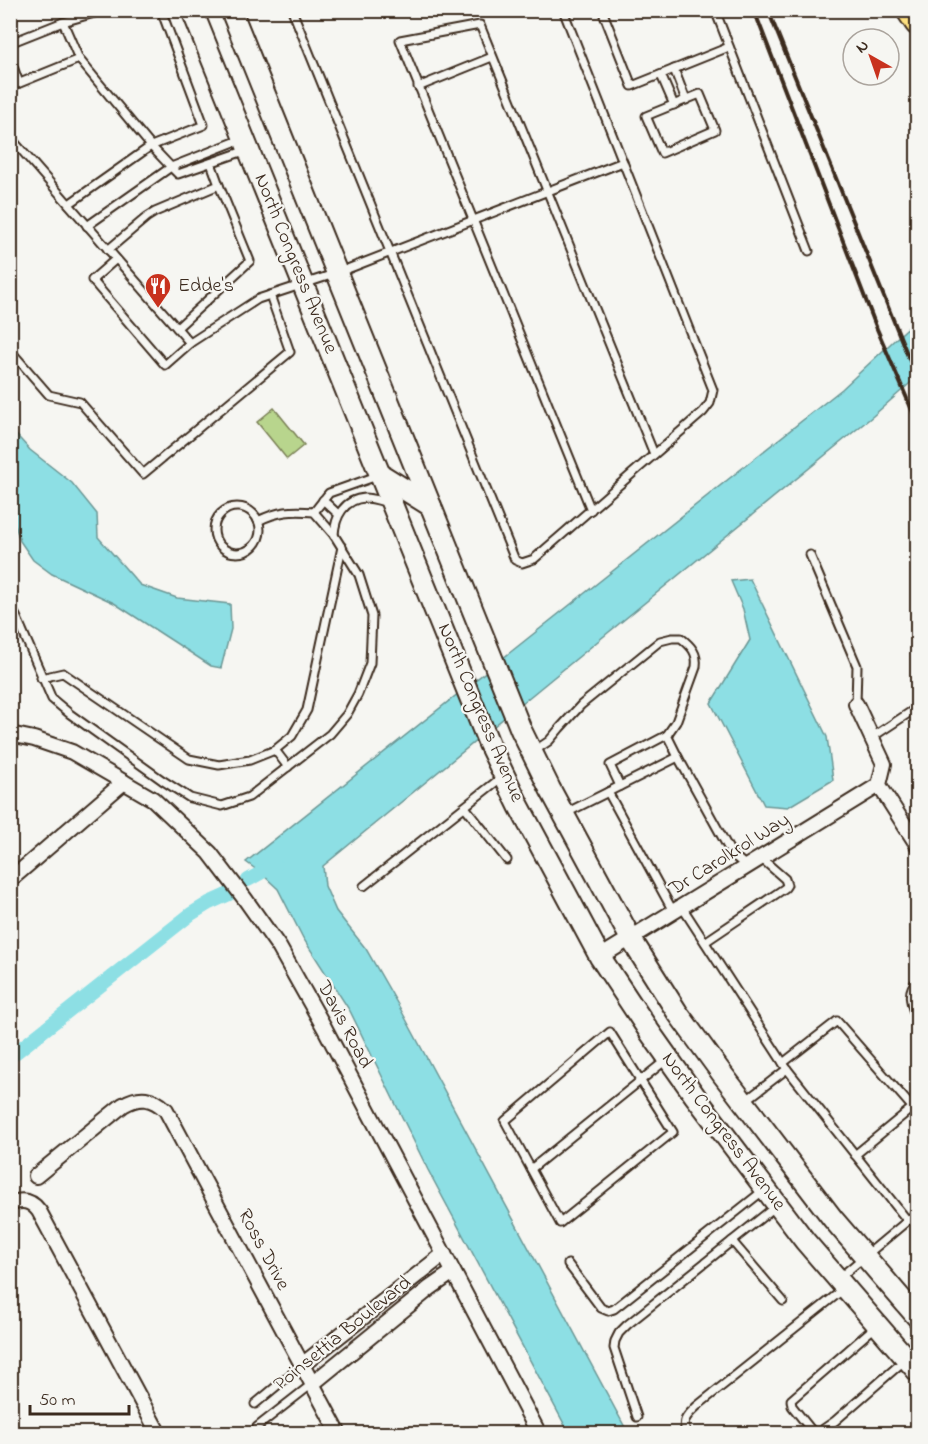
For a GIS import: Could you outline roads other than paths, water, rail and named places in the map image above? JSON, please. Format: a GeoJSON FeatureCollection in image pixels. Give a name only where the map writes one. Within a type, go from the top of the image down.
{"type":"FeatureCollection","features":[{"type":"Feature","properties":{"kind":"highway"},"geometry":{"type":"LineString","coordinates":[[910,10],[918,22]]}},
{"type":"Feature","properties":{"kind":"main road","name":"North Congress Avenue"},"geometry":{"type":"LineString","coordinates":[[192,10],[489,744],[519,806],[600,957],[668,1059],[805,1241],[912,1366]]}},
{"type":"Feature","properties":{"kind":"main road","name":"North Congress Avenue"},"geometry":{"type":"LineString","coordinates":[[231,10],[521,729],[564,814],[631,939],[678,1011],[833,1219],[918,1318]]}},
{"type":"Feature","properties":{"kind":"main road"},"geometry":{"type":"LineString","coordinates":[[381,474],[431,506]]}},
{"type":"Feature","properties":{"kind":"street"},"geometry":{"type":"LineString","coordinates":[[856,705],[884,764],[879,785],[918,846]]}},
{"type":"Feature","properties":{"kind":"street","name":"Davis Road"},"geometry":{"type":"LineString","coordinates":[[10,734],[34,739],[72,752],[124,782],[153,800],[210,853],[279,947],[539,1434]]}},
{"type":"Feature","properties":{"kind":"street"},"geometry":{"type":"LineString","coordinates":[[10,880],[124,782]]}},
{"type":"Feature","properties":{"kind":"street","name":"Dr Carolkrol Way"},"geometry":{"type":"LineString","coordinates":[[600,957],[879,785]]}},
{"type":"Feature","properties":{"kind":"street","name":"Ross Drive"},"geometry":{"type":"LineString","coordinates":[[36,1176],[123,1105],[141,1099],[159,1104],[166,1110],[339,1434]]}},
{"type":"Feature","properties":{"kind":"street"},"geometry":{"type":"LineString","coordinates":[[10,1204],[27,1201],[39,1211],[159,1434]]}},
{"type":"Feature","properties":{"kind":"street","name":"Poinsettia Boulevard"},"geometry":{"type":"LineString","coordinates":[[302,1365],[444,1254]]}},
{"type":"Feature","properties":{"kind":"street","name":"Poinsettia Boulevard"},"geometry":{"type":"LineString","coordinates":[[312,1384],[453,1272]]}},
{"type":"Feature","properties":{"kind":"lane"},"geometry":{"type":"LineString","coordinates":[[10,43],[63,22],[105,10]]}},
{"type":"Feature","properties":{"kind":"lane"},"geometry":{"type":"LineString","coordinates":[[69,204],[151,146],[204,125],[161,10]]}},
{"type":"Feature","properties":{"kind":"lane"},"geometry":{"type":"LineString","coordinates":[[292,10],[515,560],[522,562],[534,559],[703,412],[710,403],[713,390],[562,10]]}},
{"type":"Feature","properties":{"kind":"lane"},"geometry":{"type":"LineString","coordinates":[[602,10],[633,86],[729,47]]}},
{"type":"Feature","properties":{"kind":"lane"},"geometry":{"type":"LineString","coordinates":[[715,10],[809,252]]}},
{"type":"Feature","properties":{"kind":"lane"},"geometry":{"type":"LineString","coordinates":[[63,22],[79,59],[151,146],[178,174],[211,163],[246,144]]}},
{"type":"Feature","properties":{"kind":"lane"},"geometry":{"type":"LineString","coordinates":[[591,510],[400,40],[480,25],[654,454]]}},
{"type":"Feature","properties":{"kind":"lane"},"geometry":{"type":"LineString","coordinates":[[418,87],[492,57]]}},
{"type":"Feature","properties":{"kind":"lane"},"geometry":{"type":"LineString","coordinates":[[10,58],[19,83]]}},
{"type":"Feature","properties":{"kind":"lane"},"geometry":{"type":"LineString","coordinates":[[10,87],[79,59]]}},
{"type":"Feature","properties":{"kind":"lane"},"geometry":{"type":"LineString","coordinates":[[674,69],[686,100]]}},
{"type":"Feature","properties":{"kind":"lane"},"geometry":{"type":"LineString","coordinates":[[661,75],[674,105]]}},
{"type":"Feature","properties":{"kind":"lane"},"geometry":{"type":"LineString","coordinates":[[700,94],[715,130],[662,153],[646,116],[674,105],[700,94]]}},
{"type":"Feature","properties":{"kind":"lane"},"geometry":{"type":"LineString","coordinates":[[10,137],[190,343]]}},
{"type":"Feature","properties":{"kind":"lane"},"geometry":{"type":"LineString","coordinates":[[87,226],[171,166],[246,144]]}},
{"type":"Feature","properties":{"kind":"lane"},"geometry":{"type":"LineString","coordinates":[[116,259],[92,280],[165,365],[190,343],[258,299],[337,273],[623,162]]}},
{"type":"Feature","properties":{"kind":"lane"},"geometry":{"type":"LineString","coordinates":[[177,328],[250,261],[211,163]]}},
{"type":"Feature","properties":{"kind":"lane"},"geometry":{"type":"LineString","coordinates":[[108,250],[155,212],[219,185]]}},
{"type":"Feature","properties":{"kind":"lane"},"geometry":{"type":"LineString","coordinates":[[10,350],[49,395],[80,402],[142,474],[290,352],[270,295]]}},
{"type":"Feature","properties":{"kind":"lane"},"geometry":{"type":"LineString","coordinates":[[314,512],[329,493],[381,474]]}},
{"type":"Feature","properties":{"kind":"lane"},"geometry":{"type":"LineString","coordinates":[[334,535],[334,524],[338,514],[354,500],[365,498],[392,503]]}},
{"type":"Feature","properties":{"kind":"lane"},"geometry":{"type":"LineString","coordinates":[[323,500],[338,514]]}},
{"type":"Feature","properties":{"kind":"lane"},"geometry":{"type":"LineString","coordinates":[[237,507],[250,511],[258,521],[260,534],[249,550],[230,552],[224,549],[216,539],[214,533],[216,520],[225,510],[237,507]]}},
{"type":"Feature","properties":{"kind":"lane"},"geometry":{"type":"LineString","coordinates":[[10,606],[52,699],[70,714],[190,798],[222,806],[249,797],[330,734],[347,714],[358,694],[370,663],[372,616],[358,575],[334,535],[314,512],[287,511],[272,514],[258,521]]}},
{"type":"Feature","properties":{"kind":"lane"},"geometry":{"type":"LineString","coordinates":[[41,678],[63,673],[189,759],[219,765],[250,760],[275,750],[292,736],[307,710],[342,548]]}},
{"type":"Feature","properties":{"kind":"lane"},"geometry":{"type":"LineString","coordinates":[[810,555],[857,666],[856,705]]}},
{"type":"Feature","properties":{"kind":"lane"},"geometry":{"type":"LineString","coordinates":[[532,752],[549,741],[581,705],[660,641],[681,638],[691,646],[697,659],[676,722],[667,735],[610,765],[620,786]]}},
{"type":"Feature","properties":{"kind":"lane"},"geometry":{"type":"LineString","coordinates":[[871,738],[918,707]]}},
{"type":"Feature","properties":{"kind":"lane"},"geometry":{"type":"LineString","coordinates":[[667,735],[731,853],[747,867]]}},
{"type":"Feature","properties":{"kind":"lane"},"geometry":{"type":"LineString","coordinates":[[275,750],[288,767]]}},
{"type":"Feature","properties":{"kind":"lane"},"geometry":{"type":"LineString","coordinates":[[564,814],[678,757]]}},
{"type":"Feature","properties":{"kind":"lane"},"geometry":{"type":"LineString","coordinates":[[364,886],[504,776]]}},
{"type":"Feature","properties":{"kind":"lane"},"geometry":{"type":"LineString","coordinates":[[608,792],[678,910],[705,942],[785,1066],[908,1220]]}},
{"type":"Feature","properties":{"kind":"lane"},"geometry":{"type":"LineString","coordinates":[[465,807],[507,860]]}},
{"type":"Feature","properties":{"kind":"lane"},"geometry":{"type":"LineString","coordinates":[[705,942],[785,888],[787,885],[785,879],[761,858]]}},
{"type":"Feature","properties":{"kind":"lane"},"geometry":{"type":"LineString","coordinates":[[918,980],[910,990],[909,997],[918,1025]]}},
{"type":"Feature","properties":{"kind":"lane"},"geometry":{"type":"LineString","coordinates":[[744,1102],[837,1021],[918,1114]]}},
{"type":"Feature","properties":{"kind":"lane"},"geometry":{"type":"LineString","coordinates":[[610,1032],[673,1132],[560,1223],[531,1169],[505,1121],[610,1032]]}},
{"type":"Feature","properties":{"kind":"lane"},"geometry":{"type":"LineString","coordinates":[[531,1169],[668,1059]]}},
{"type":"Feature","properties":{"kind":"lane"},"geometry":{"type":"LineString","coordinates":[[855,1155],[912,1108]]}},
{"type":"Feature","properties":{"kind":"lane"},"geometry":{"type":"LineString","coordinates":[[568,1264],[601,1308],[608,1311],[614,1309],[766,1189]]}},
{"type":"Feature","properties":{"kind":"lane"},"geometry":{"type":"LineString","coordinates":[[637,1418],[614,1348],[619,1333],[659,1298],[778,1205]]}},
{"type":"Feature","properties":{"kind":"lane"},"geometry":{"type":"LineString","coordinates":[[687,1434],[685,1419],[697,1406],[841,1283],[865,1256],[918,1212]]}},
{"type":"Feature","properties":{"kind":"lane"},"geometry":{"type":"LineString","coordinates":[[732,1241],[783,1301]]}},
{"type":"Feature","properties":{"kind":"lane"},"geometry":{"type":"LineString","coordinates":[[877,1325],[790,1400],[792,1406],[812,1431],[819,1432],[912,1366]]}},
{"type":"Feature","properties":{"kind":"lane","name":"Poinsettia Boulevard"},"geometry":{"type":"LineString","coordinates":[[255,1404],[302,1365]]}},
{"type":"Feature","properties":{"kind":"lane","name":"Poinsettia Boulevard"},"geometry":{"type":"LineString","coordinates":[[257,1428],[312,1384]]}},
{"type":"Feature","properties":{"kind":"water"},"geometry":{"type":"Polygon","coordinates":[[[917,319],[917,377],[873,416],[323,866],[325,886],[336,911],[366,949],[401,1010],[628,1433],[569,1433],[428,1170],[350,1011],[303,938],[278,889],[246,862],[842,389],[917,319]]]}},
{"type":"Feature","properties":{"kind":"water"},"geometry":{"type":"Polygon","coordinates":[[[11,429],[30,450],[72,483],[97,514],[98,537],[140,585],[177,598],[230,604],[231,629],[221,668],[211,666],[114,603],[52,574],[33,560],[20,541],[11,512],[11,429]]]}},
{"type":"Feature","properties":{"kind":"water"},"geometry":{"type":"Polygon","coordinates":[[[750,579],[827,737],[833,780],[788,807],[764,805],[711,703],[750,640],[743,609],[731,581],[750,579]]]}},
{"type":"Feature","properties":{"kind":"waterway"},"geometry":{"type":"LineString","coordinates":[[248,880],[275,865]]}},
{"type":"Feature","properties":{"kind":"waterway"},"geometry":{"type":"LineString","coordinates":[[10,1057],[191,914],[229,894]]}},
{"type":"Feature","properties":{"kind":"railway"},"geometry":{"type":"LineString","coordinates":[[754,10],[877,329],[918,424]]}},
{"type":"Feature","properties":{"kind":"railway"},"geometry":{"type":"LineString","coordinates":[[768,10],[918,381]]}},
{"type":"Feature","properties":{"kind":"place","name":"Edde's"},"geometry":{"type":"Point","coordinates":[158,309]}}]}
